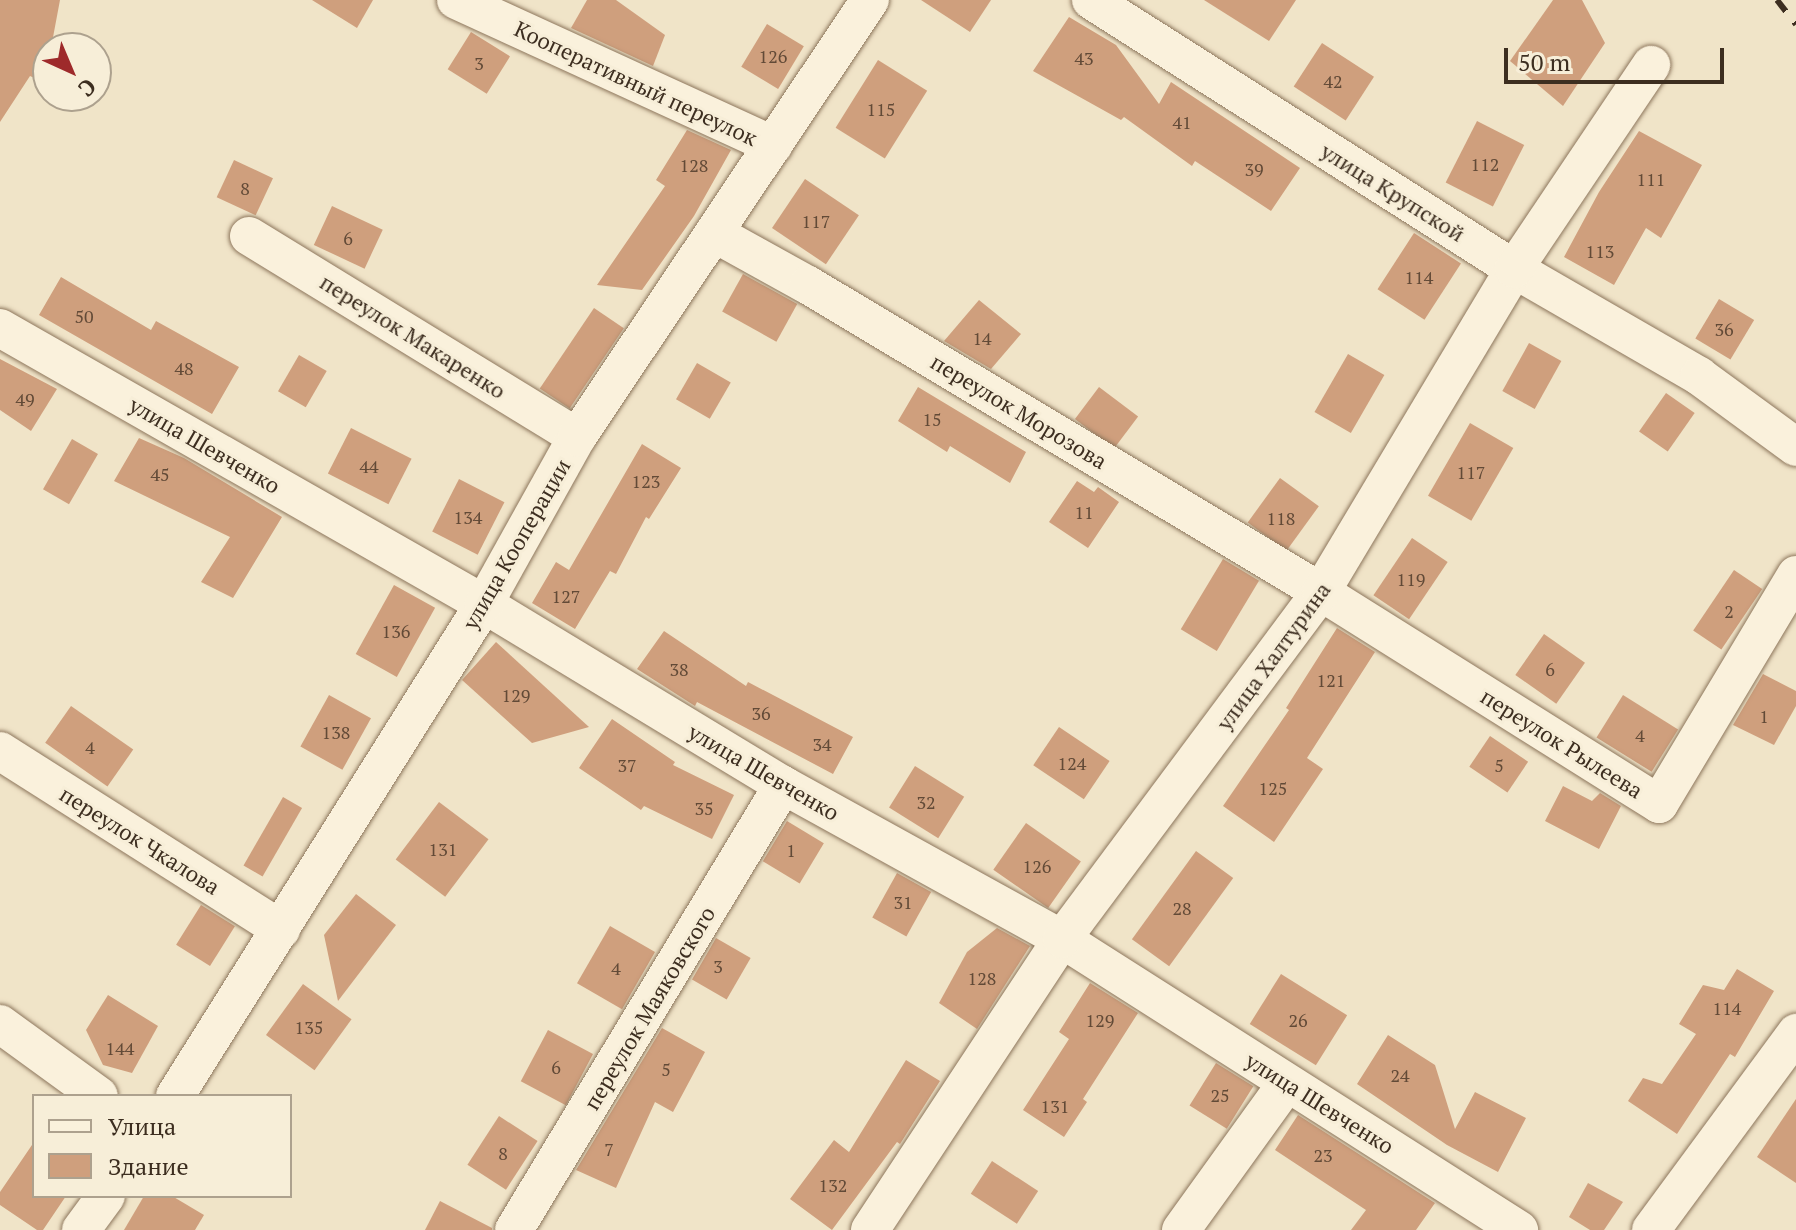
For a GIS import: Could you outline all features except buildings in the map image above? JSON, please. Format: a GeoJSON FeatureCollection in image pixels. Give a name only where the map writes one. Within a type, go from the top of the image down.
{"type":"FeatureCollection","features":[{"type":"Feature","properties":{"kind":"street","name":"Кооперативный переулок"},"geometry":{"type":"LineString","coordinates":[[456,0],[773,145]]}},
{"type":"Feature","properties":{"kind":"street","name":"улица Кооперации"},"geometry":{"type":"LineString","coordinates":[[176,1094],[484,604],[577,437],[870,0]]}},
{"type":"Feature","properties":{"kind":"street","name":"улица Крупской"},"geometry":{"type":"LineString","coordinates":[[1091,0],[1514,269],[1699,376],[1796,447]]}},
{"type":"Feature","properties":{"kind":"street","name":"улица Халтурина"},"geometry":{"type":"LineString","coordinates":[[870,1230],[1062,939],[1321,592],[1514,269],[1651,65]]}},
{"type":"Feature","properties":{"kind":"street","name":"переулок Морозова"},"geometry":{"type":"LineString","coordinates":[[714,233],[1321,592]]}},
{"type":"Feature","properties":{"kind":"street","name":"переулок Макаренко"},"geometry":{"type":"LineString","coordinates":[[249,236],[577,437]]}},
{"type":"Feature","properties":{"kind":"street","name":"улица Шевченко"},"geometry":{"type":"LineString","coordinates":[[0,328],[484,604],[783,785],[1062,939],[1519,1230]]}},
{"type":"Feature","properties":{"kind":"street","name":"переулок Рылеева"},"geometry":{"type":"LineString","coordinates":[[1321,592],[1659,804],[1796,575]]}},
{"type":"Feature","properties":{"kind":"street","name":"переулок Чкалова"},"geometry":{"type":"LineString","coordinates":[[0,751],[281,929]]}},
{"type":"Feature","properties":{"kind":"street","name":"переулок Маяковского"},"geometry":{"type":"LineString","coordinates":[[514,1230],[783,785]]}},
{"type":"Feature","properties":{"kind":"street"},"geometry":{"type":"LineString","coordinates":[[0,1024],[96,1094]]}},
{"type":"Feature","properties":{"kind":"street"},"geometry":{"type":"LineString","coordinates":[[1651,1230],[1796,1033]]}},
{"type":"Feature","properties":{"kind":"street"},"geometry":{"type":"LineString","coordinates":[[1181,1230],[1287,1083]]}},
{"type":"Feature","properties":{"kind":"street"},"geometry":{"type":"LineString","coordinates":[[81,1230],[105,1198]]}},
{"type":"Feature","properties":{"kind":"railway"},"geometry":{"type":"LineString","coordinates":[[1777,0],[1796,24]]}}]}
